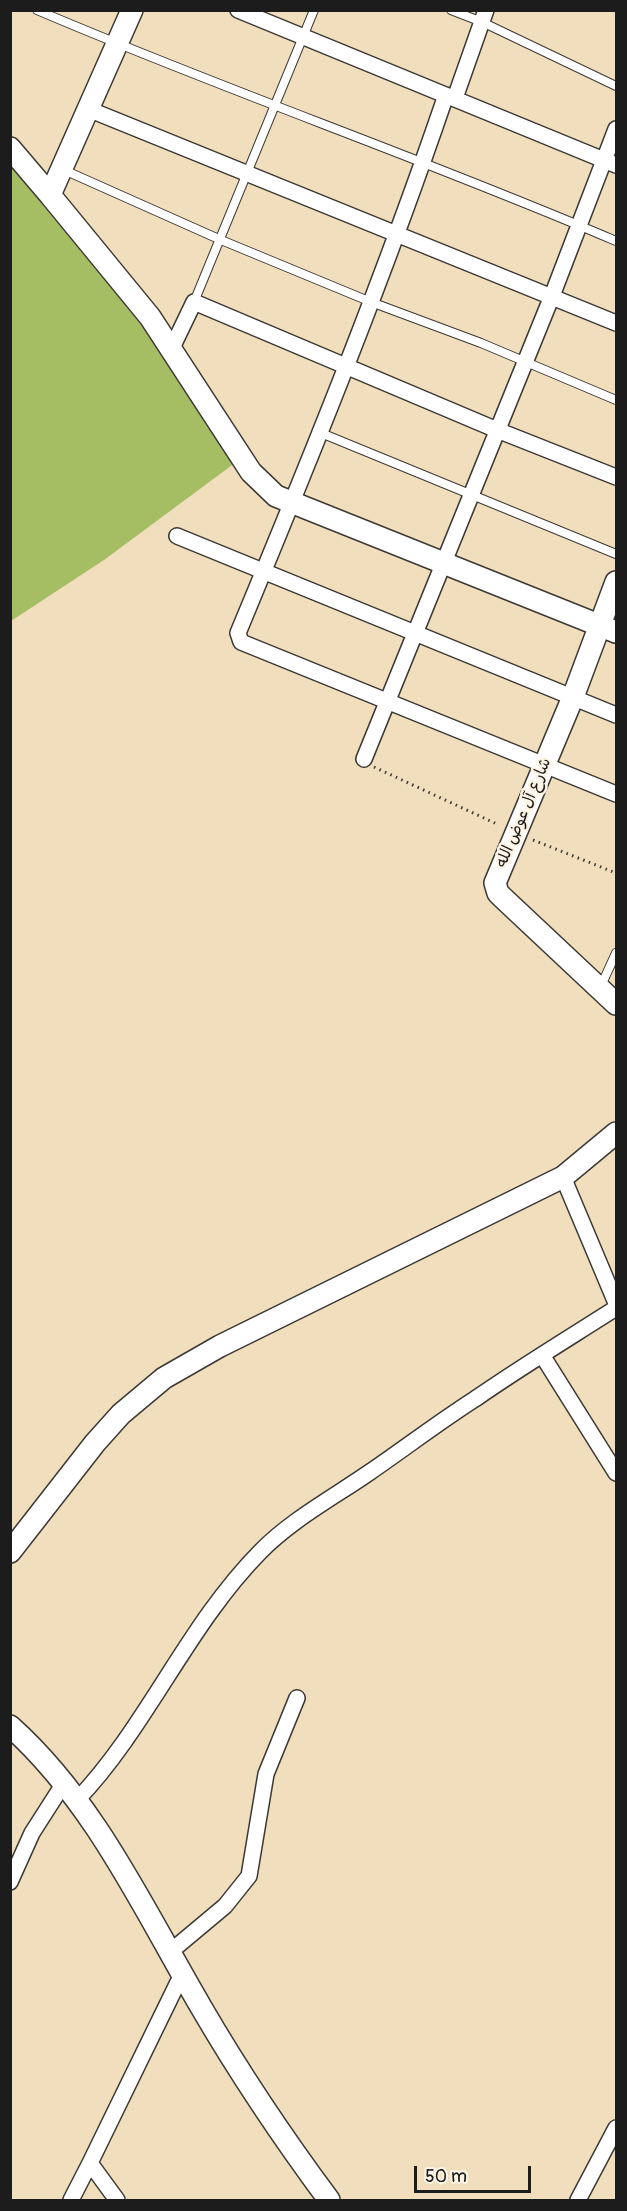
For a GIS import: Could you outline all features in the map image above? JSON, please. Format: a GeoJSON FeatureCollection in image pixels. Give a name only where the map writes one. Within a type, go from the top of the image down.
{"type":"FeatureCollection","features":[{"type":"Feature","properties":{"kind":"street"},"geometry":{"type":"LineString","coordinates":[[50,195],[132,10]]}},
{"type":"Feature","properties":{"kind":"street"},"geometry":{"type":"LineString","coordinates":[[238,10],[610,162]]}},
{"type":"Feature","properties":{"kind":"street"},"geometry":{"type":"LineString","coordinates":[[484,16],[423,162],[398,235],[321,433],[238,633],[241,642],[616,794]]}},
{"type":"Feature","properties":{"kind":"street"},"geometry":{"type":"LineString","coordinates":[[88,109],[616,323]]}},
{"type":"Feature","properties":{"kind":"street"},"geometry":{"type":"LineString","coordinates":[[364,759],[579,225],[610,162],[616,129]]}},
{"type":"Feature","properties":{"kind":"street"},"geometry":{"type":"LineString","coordinates":[[10,148],[150,317],[251,472],[269,490],[291,502],[608,629]]}},
{"type":"Feature","properties":{"kind":"street"},"geometry":{"type":"LineString","coordinates":[[171,350],[195,302],[497,430],[616,477]]}},
{"type":"Feature","properties":{"kind":"street"},"geometry":{"type":"LineString","coordinates":[[177,536],[616,715]]}},
{"type":"Feature","properties":{"kind":"street","name":"شارع آل عوض الله"},"geometry":{"type":"LineString","coordinates":[[616,582],[608,629],[573,697],[495,883],[498,893],[616,1004]]}},
{"type":"Feature","properties":{"kind":"street"},"geometry":{"type":"LineString","coordinates":[[10,1552],[95,1443],[137,1399],[164,1378],[220,1346],[563,1177],[616,1133]]}},
{"type":"Feature","properties":{"kind":"street"},"geometry":{"type":"LineString","coordinates":[[563,1177],[616,1303]]}},
{"type":"Feature","properties":{"kind":"street"},"geometry":{"type":"LineString","coordinates":[[77,1800],[110,1760],[199,1626],[229,1587],[268,1543],[473,1400],[616,1308]]}},
{"type":"Feature","properties":{"kind":"street"},"geometry":{"type":"LineString","coordinates":[[542,1355],[616,1473]]}},
{"type":"Feature","properties":{"kind":"street"},"geometry":{"type":"LineString","coordinates":[[170,1952],[225,1906],[245,1883],[250,1868],[266,1774],[297,1698]]}},
{"type":"Feature","properties":{"kind":"street"},"geometry":{"type":"LineString","coordinates":[[10,1726],[30,1743],[77,1800],[103,1839],[231,2057],[329,2200]]}},
{"type":"Feature","properties":{"kind":"street"},"geometry":{"type":"LineString","coordinates":[[10,1882],[32,1833],[64,1783]]}},
{"type":"Feature","properties":{"kind":"street"},"geometry":{"type":"LineString","coordinates":[[70,2200],[182,1974]]}},
{"type":"Feature","properties":{"kind":"street"},"geometry":{"type":"LineString","coordinates":[[578,2200],[616,2128]]}},
{"type":"Feature","properties":{"kind":"street"},"geometry":{"type":"LineString","coordinates":[[90,2163],[117,2200]]}},
{"type":"Feature","properties":{"kind":"lane"},"geometry":{"type":"LineString","coordinates":[[38,10],[117,44],[423,162],[616,241]]}},
{"type":"Feature","properties":{"kind":"lane"},"geometry":{"type":"LineString","coordinates":[[195,302],[314,10]]}},
{"type":"Feature","properties":{"kind":"lane"},"geometry":{"type":"LineString","coordinates":[[451,10],[484,16],[616,86]]}},
{"type":"Feature","properties":{"kind":"lane"},"geometry":{"type":"LineString","coordinates":[[61,169],[221,240],[371,302],[481,343],[616,400]]}},
{"type":"Feature","properties":{"kind":"lane"},"geometry":{"type":"LineString","coordinates":[[321,433],[616,554]]}},
{"type":"Feature","properties":{"kind":"lane"},"geometry":{"type":"LineString","coordinates":[[600,990],[616,953]]}},
{"type":"Feature","properties":{"kind":"path"},"geometry":{"type":"LineString","coordinates":[[364,759],[367,764],[516,833],[616,873]]}},
{"type":"Feature","properties":{"kind":"green space"},"geometry":{"type":"Polygon","coordinates":[[[10,150],[243,457],[104,560],[11,621],[10,150]]]}}]}
